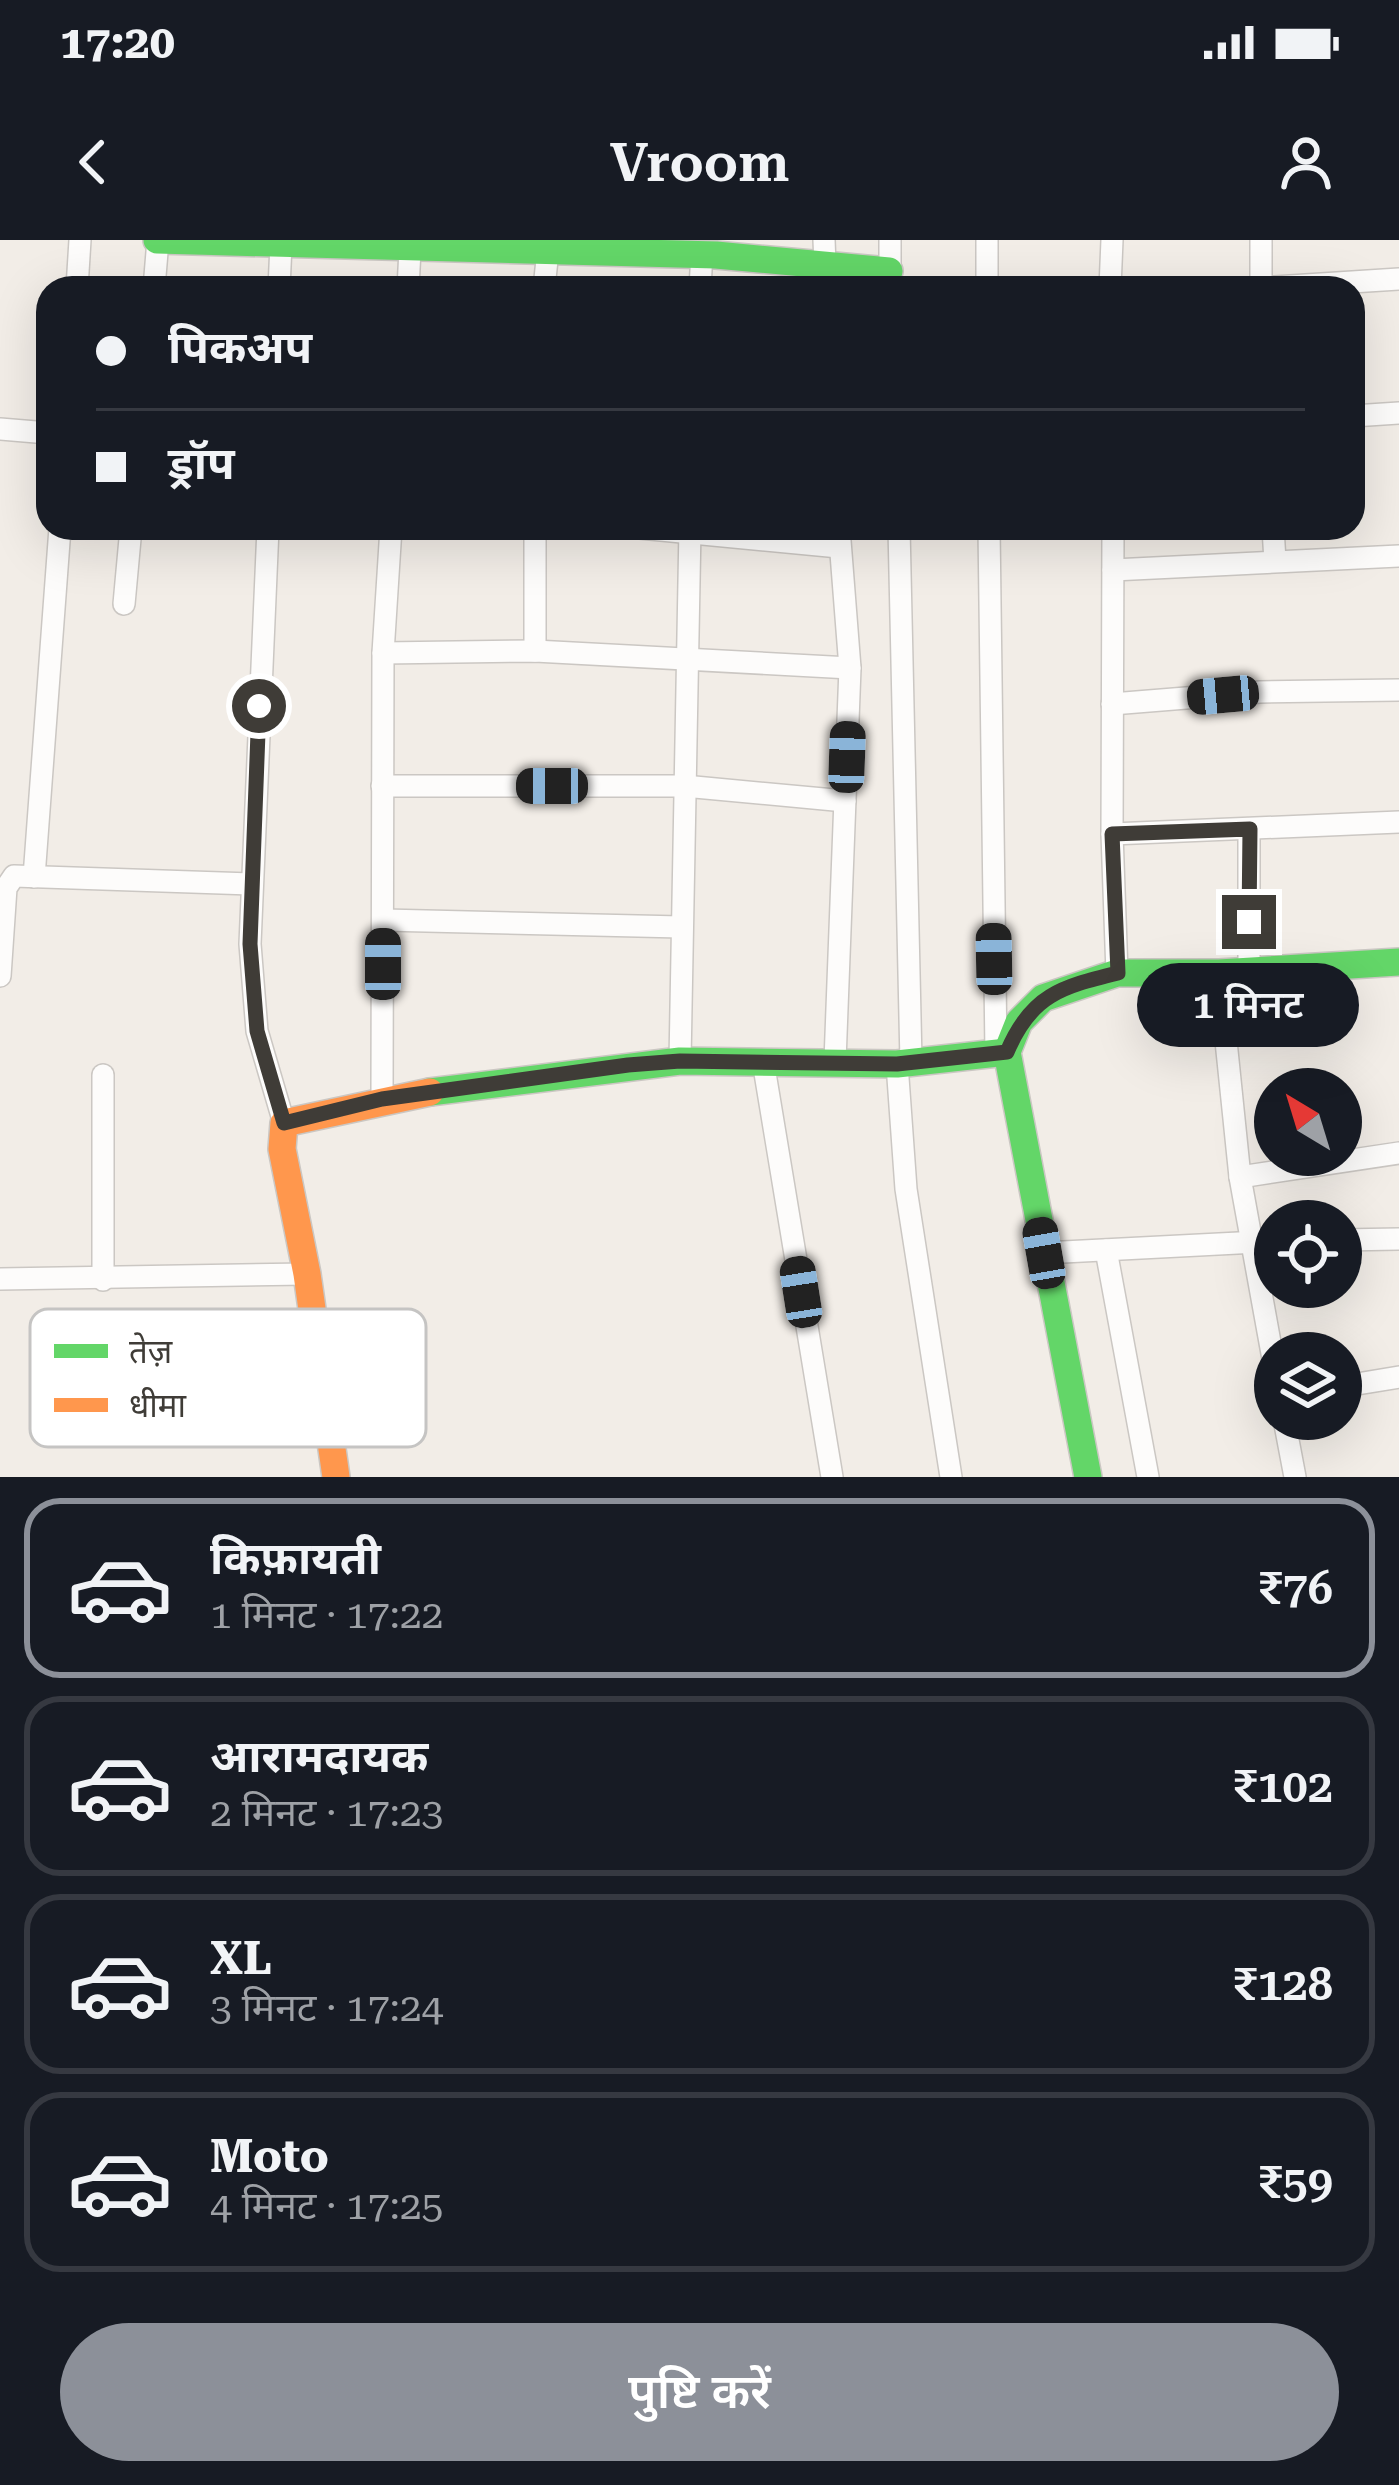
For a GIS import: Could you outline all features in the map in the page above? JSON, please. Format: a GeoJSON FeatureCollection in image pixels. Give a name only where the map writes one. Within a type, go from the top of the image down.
{"type":"FeatureCollection","features":[{"type":"Feature","properties":{"kind":"street"},"geometry":{"type":"LineString","coordinates":[[78,276],[80,240]]}},
{"type":"Feature","properties":{"kind":"street"},"geometry":{"type":"LineString","coordinates":[[155,276],[158,240],[410,250],[548,246],[702,253],[825,263],[878,276]]}},
{"type":"Feature","properties":{"kind":"street"},"geometry":{"type":"LineString","coordinates":[[890,240],[890,276]]}},
{"type":"Feature","properties":{"kind":"street"},"geometry":{"type":"LineString","coordinates":[[986,240],[987,276]]}},
{"type":"Feature","properties":{"kind":"street"},"geometry":{"type":"LineString","coordinates":[[1110,276],[1112,240]]}},
{"type":"Feature","properties":{"kind":"street"},"geometry":{"type":"LineString","coordinates":[[1260,276],[1261,240]]}},
{"type":"Feature","properties":{"kind":"street"},"geometry":{"type":"LineString","coordinates":[[280,276],[281,245]]}},
{"type":"Feature","properties":{"kind":"street"},"geometry":{"type":"LineString","coordinates":[[545,276],[548,246]]}},
{"type":"Feature","properties":{"kind":"street"},"geometry":{"type":"LineString","coordinates":[[409,276],[410,250]]}},
{"type":"Feature","properties":{"kind":"street"},"geometry":{"type":"LineString","coordinates":[[701,276],[702,253]]}},
{"type":"Feature","properties":{"kind":"street"},"geometry":{"type":"LineString","coordinates":[[1365,281],[1399,279]]}},
{"type":"Feature","properties":{"kind":"street"},"geometry":{"type":"LineString","coordinates":[[1365,415],[1399,413]]}},
{"type":"Feature","properties":{"kind":"street"},"geometry":{"type":"LineString","coordinates":[[0,429],[36,433]]}},
{"type":"Feature","properties":{"kind":"street"},"geometry":{"type":"LineString","coordinates":[[34,877],[59,540]]}},
{"type":"Feature","properties":{"kind":"street"},"geometry":{"type":"LineString","coordinates":[[124,604],[130,540]]}},
{"type":"Feature","properties":{"kind":"street"},"geometry":{"type":"LineString","coordinates":[[267,540],[251,884],[257,1031],[284,1123],[282,1150],[313,1309]]}},
{"type":"Feature","properties":{"kind":"street"},"geometry":{"type":"LineString","coordinates":[[382,1099],[382,653],[390,540]]}},
{"type":"Feature","properties":{"kind":"street"},"geometry":{"type":"LineString","coordinates":[[535,540],[535,651]]}},
{"type":"Feature","properties":{"kind":"street"},"geometry":{"type":"LineString","coordinates":[[680,1061],[690,540]]}},
{"type":"Feature","properties":{"kind":"street"},"geometry":{"type":"LineString","coordinates":[[835,1061],[850,668],[839,540]]}},
{"type":"Feature","properties":{"kind":"street"},"geometry":{"type":"LineString","coordinates":[[899,540],[906,1190],[951,1477]]}},
{"type":"Feature","properties":{"kind":"street"},"geometry":{"type":"LineString","coordinates":[[989,540],[1002,1053],[1088,1477]]}},
{"type":"Feature","properties":{"kind":"street"},"geometry":{"type":"LineString","coordinates":[[1113,540],[1112,834],[1118,973]]}},
{"type":"Feature","properties":{"kind":"street"},"geometry":{"type":"LineString","coordinates":[[1274,540],[1275,561]]}},
{"type":"Feature","properties":{"kind":"street"},"geometry":{"type":"LineString","coordinates":[[1113,570],[1399,556]]}},
{"type":"Feature","properties":{"kind":"street"},"geometry":{"type":"LineString","coordinates":[[382,653],[535,651],[850,668]]}},
{"type":"Feature","properties":{"kind":"street"},"geometry":{"type":"LineString","coordinates":[[1112,704],[1260,692],[1399,690]]}},
{"type":"Feature","properties":{"kind":"street"},"geometry":{"type":"LineString","coordinates":[[382,786],[684,786],[845,801]]}},
{"type":"Feature","properties":{"kind":"street"},"geometry":{"type":"LineString","coordinates":[[1112,834],[1399,822]]}},
{"type":"Feature","properties":{"kind":"street"},"geometry":{"type":"LineString","coordinates":[[1249,969],[1250,829]]}},
{"type":"Feature","properties":{"kind":"street"},"geometry":{"type":"LineString","coordinates":[[0,976],[6,888],[14,876],[251,884]]}},
{"type":"Feature","properties":{"kind":"street"},"geometry":{"type":"LineString","coordinates":[[384,920],[682,927]]}},
{"type":"Feature","properties":{"kind":"street"},"geometry":{"type":"LineString","coordinates":[[1002,1053],[1019,1022],[1043,998],[1118,973],[1219,974],[1399,962]]}},
{"type":"Feature","properties":{"kind":"street"},"geometry":{"type":"LineString","coordinates":[[1219,974],[1240,1177],[1268,1332]]}},
{"type":"Feature","properties":{"kind":"street"},"geometry":{"type":"LineString","coordinates":[[284,1123],[382,1099],[680,1061],[904,1063],[1002,1053]]}},
{"type":"Feature","properties":{"kind":"street"},"geometry":{"type":"LineString","coordinates":[[763,1061],[832,1477]]}},
{"type":"Feature","properties":{"kind":"street"},"geometry":{"type":"LineString","coordinates":[[103,1075],[103,1280]]}},
{"type":"Feature","properties":{"kind":"street"},"geometry":{"type":"LineString","coordinates":[[1240,1177],[1399,1153]]}},
{"type":"Feature","properties":{"kind":"street"},"geometry":{"type":"LineString","coordinates":[[1362,1240],[1399,1239]]}},
{"type":"Feature","properties":{"kind":"street"},"geometry":{"type":"LineString","coordinates":[[1044,1253],[1252,1242]]}},
{"type":"Feature","properties":{"kind":"street"},"geometry":{"type":"LineString","coordinates":[[1106,1250],[1148,1477]]}},
{"type":"Feature","properties":{"kind":"street"},"geometry":{"type":"LineString","coordinates":[[0,1279],[308,1274]]}},
{"type":"Feature","properties":{"kind":"street"},"geometry":{"type":"LineString","coordinates":[[1362,1383],[1399,1377]]}},
{"type":"Feature","properties":{"kind":"street"},"geometry":{"type":"LineString","coordinates":[[1288,1440],[1294,1477]]}},
{"type":"Feature","properties":{"kind":"street"},"geometry":{"type":"LineString","coordinates":[[332,1447],[336,1477]]}},
{"type":"Feature","properties":{"kind":"traffic: fast"},"geometry":{"type":"LineString","coordinates":[[157,240],[716,255],[889,271]]}},
{"type":"Feature","properties":{"kind":"traffic: fast"},"geometry":{"type":"LineString","coordinates":[[1088,1477],[1007,1052],[1019,1022],[1043,998],[1117,973],[1219,973],[1399,962]]}},
{"type":"Feature","properties":{"kind":"traffic: fast"},"geometry":{"type":"LineString","coordinates":[[430,1092],[680,1061],[897,1064],[1007,1052]]}},
{"type":"Feature","properties":{"kind":"traffic: slow"},"geometry":{"type":"LineString","coordinates":[[312,1309],[282,1149],[284,1123],[430,1092]]}},
{"type":"Feature","properties":{"kind":"traffic: slow"},"geometry":{"type":"LineString","coordinates":[[332,1447],[336,1477]]}},
{"type":"Feature","properties":{"kind":"route"},"geometry":{"type":"LineString","coordinates":[[259,706],[250,944],[257,1031],[284,1123],[382,1099],[628,1065],[680,1061],[897,1064],[1007,1052],[1019,1022],[1043,998],[1079,982],[1118,973],[1112,834],[1250,829],[1249,922]]}}]}
